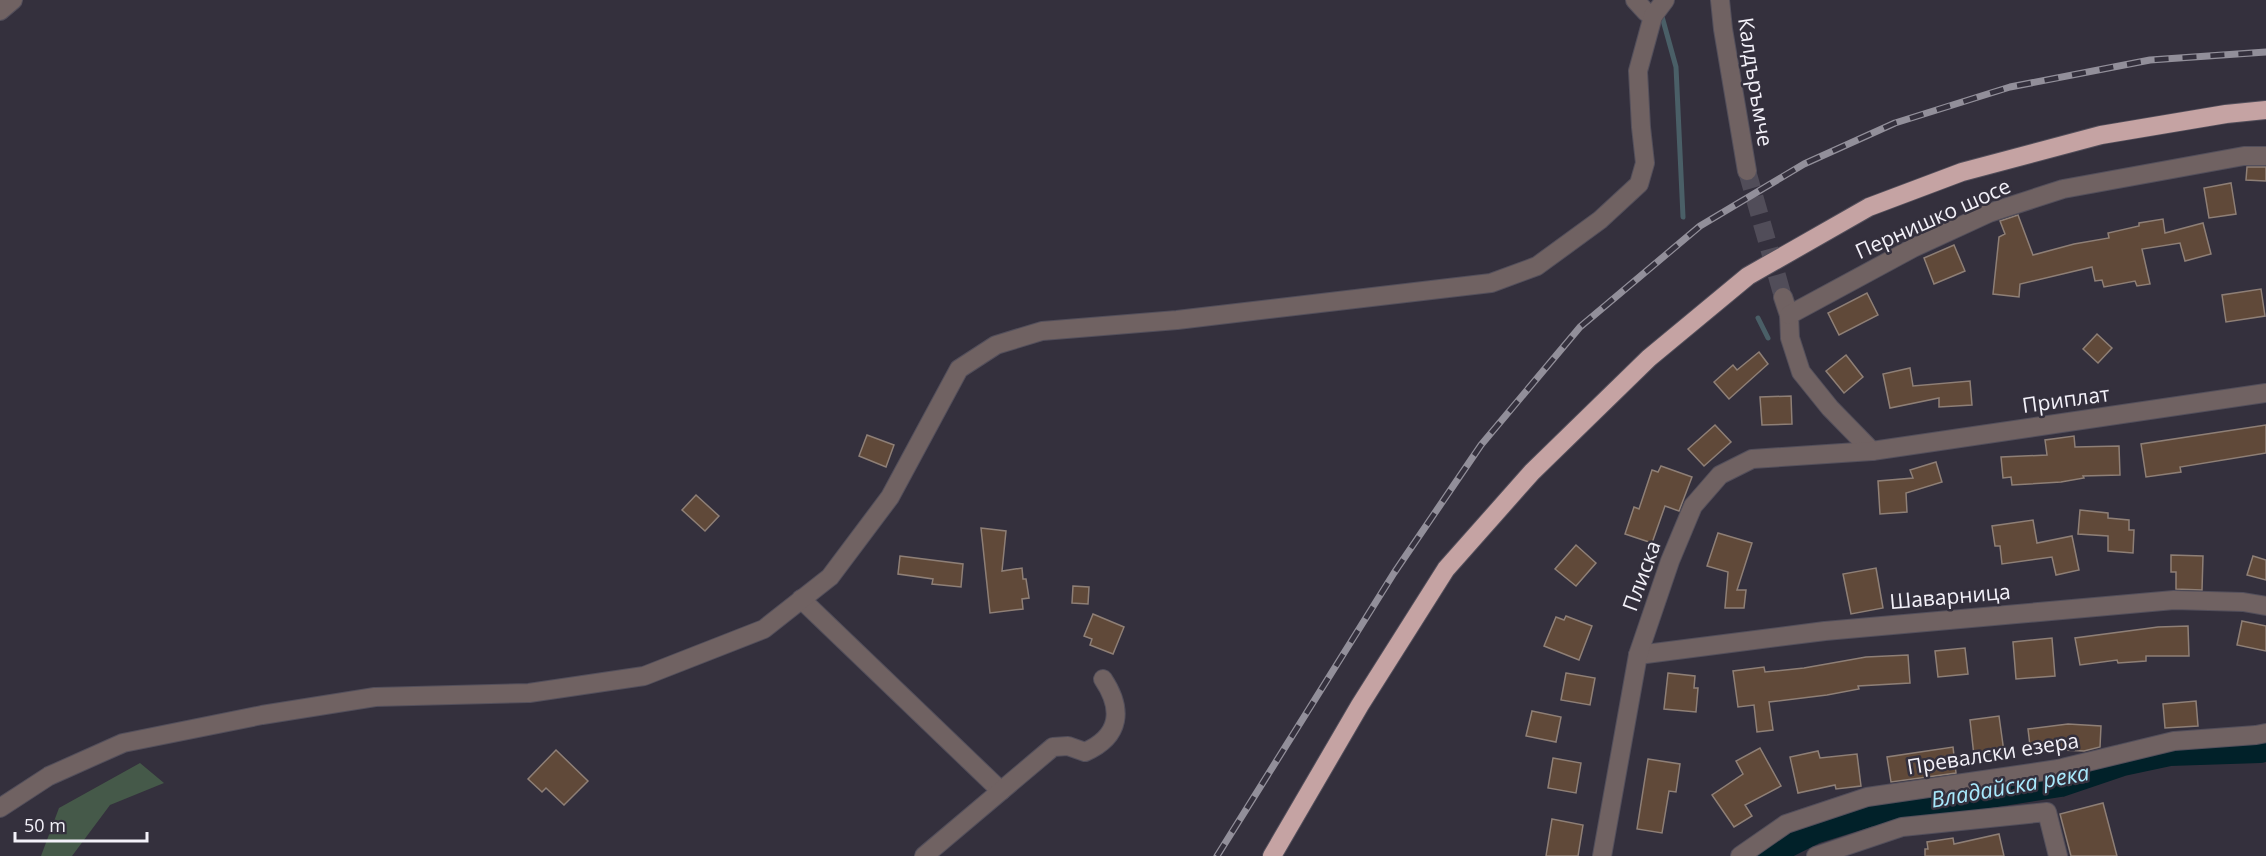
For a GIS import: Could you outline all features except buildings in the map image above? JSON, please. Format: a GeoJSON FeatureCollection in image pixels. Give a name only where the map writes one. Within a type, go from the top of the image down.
{"type":"FeatureCollection","features":[{"type":"Feature","properties":{"kind":"highway"},"geometry":{"type":"LineString","coordinates":[[1272,856],[1360,705],[1446,569],[1532,472],[1649,358],[1748,276],[1869,207],[1962,172],[2101,135],[2226,114],[2266,110]]}},
{"type":"Feature","properties":{"kind":"street"},"geometry":{"type":"LineString","coordinates":[[0,11],[13,0]]}},
{"type":"Feature","properties":{"kind":"street"},"geometry":{"type":"LineString","coordinates":[[1635,0],[1653,16]]}},
{"type":"Feature","properties":{"kind":"street"},"geometry":{"type":"LineString","coordinates":[[0,808],[48,776],[123,743],[262,715],[375,697],[529,693],[644,676],[764,629],[830,577],[890,496],[959,369],[996,345],[1042,332],[1188,319],[1491,283],[1537,266],[1600,220],[1639,184],[1646,163],[1641,127],[1638,71],[1653,16],[1665,0]]}},
{"type":"Feature","properties":{"kind":"street","name":"Калдъръмче"},"geometry":{"type":"LineString","coordinates":[[1720,0],[1746,171]]}},
{"type":"Feature","properties":{"kind":"street","name":"Пернишко шосе"},"geometry":{"type":"LineString","coordinates":[[1789,315],[1913,248],[1989,213],[2010,206],[2063,189],[2135,174],[2244,156],[2266,156]]}},
{"type":"Feature","properties":{"kind":"street"},"geometry":{"type":"LineString","coordinates":[[1783,297],[1789,315],[1790,339],[1801,372],[1830,408],[1872,451]]}},
{"type":"Feature","properties":{"kind":"street","name":"Приплат"},"geometry":{"type":"LineString","coordinates":[[1872,451],[2266,393]]}},
{"type":"Feature","properties":{"kind":"street","name":"Плиска"},"geometry":{"type":"LineString","coordinates":[[1602,856],[1638,655],[1670,561],[1693,506],[1720,475],[1752,459],[1872,451]]}},
{"type":"Feature","properties":{"kind":"street"},"geometry":{"type":"LineString","coordinates":[[801,599],[1001,791]]}},
{"type":"Feature","properties":{"kind":"street","name":"Шаварница"},"geometry":{"type":"LineString","coordinates":[[1638,655],[1825,631],[2174,600],[2243,602],[2266,606]]}},
{"type":"Feature","properties":{"kind":"street"},"geometry":{"type":"LineString","coordinates":[[924,856],[1053,747],[1068,746],[1085,752],[1099,746],[1110,735],[1117,716],[1112,693],[1102,679]]}},
{"type":"Feature","properties":{"kind":"street","name":"Превалски езера"},"geometry":{"type":"LineString","coordinates":[[1740,856],[1786,824],[1867,797],[2058,769],[2174,741],[2256,735],[2266,732]]}},
{"type":"Feature","properties":{"kind":"street"},"geometry":{"type":"LineString","coordinates":[[1816,856],[1902,827],[2047,812],[2058,856]]}},
{"type":"Feature","properties":{"kind":"green space"},"geometry":{"type":"Polygon","coordinates":[[[140,763],[164,783],[110,805],[72,856],[41,856],[59,808],[140,763]]]}},
{"type":"Feature","properties":{"kind":"waterway"},"geometry":{"type":"LineString","coordinates":[[1661,13],[1676,67],[1683,217]]}},
{"type":"Feature","properties":{"kind":"waterway"},"geometry":{"type":"LineString","coordinates":[[1758,318],[1768,338]]}},
{"type":"Feature","properties":{"kind":"waterway","name":"Владайска река"},"geometry":{"type":"LineString","coordinates":[[1762,856],[1814,828],[1868,811],[2060,781],[2122,760],[2169,750],[2266,745]]}},
{"type":"Feature","properties":{"kind":"tunnel"},"geometry":{"type":"LineString","coordinates":[[1747,171],[1783,297]]}},
{"type":"Feature","properties":{"kind":"railway"},"geometry":{"type":"LineString","coordinates":[[1217,856],[1394,573],[1481,445],[1580,327],[1700,226],[1804,164],[1895,123],[2010,87],[2150,60],[2266,52]]}}]}
